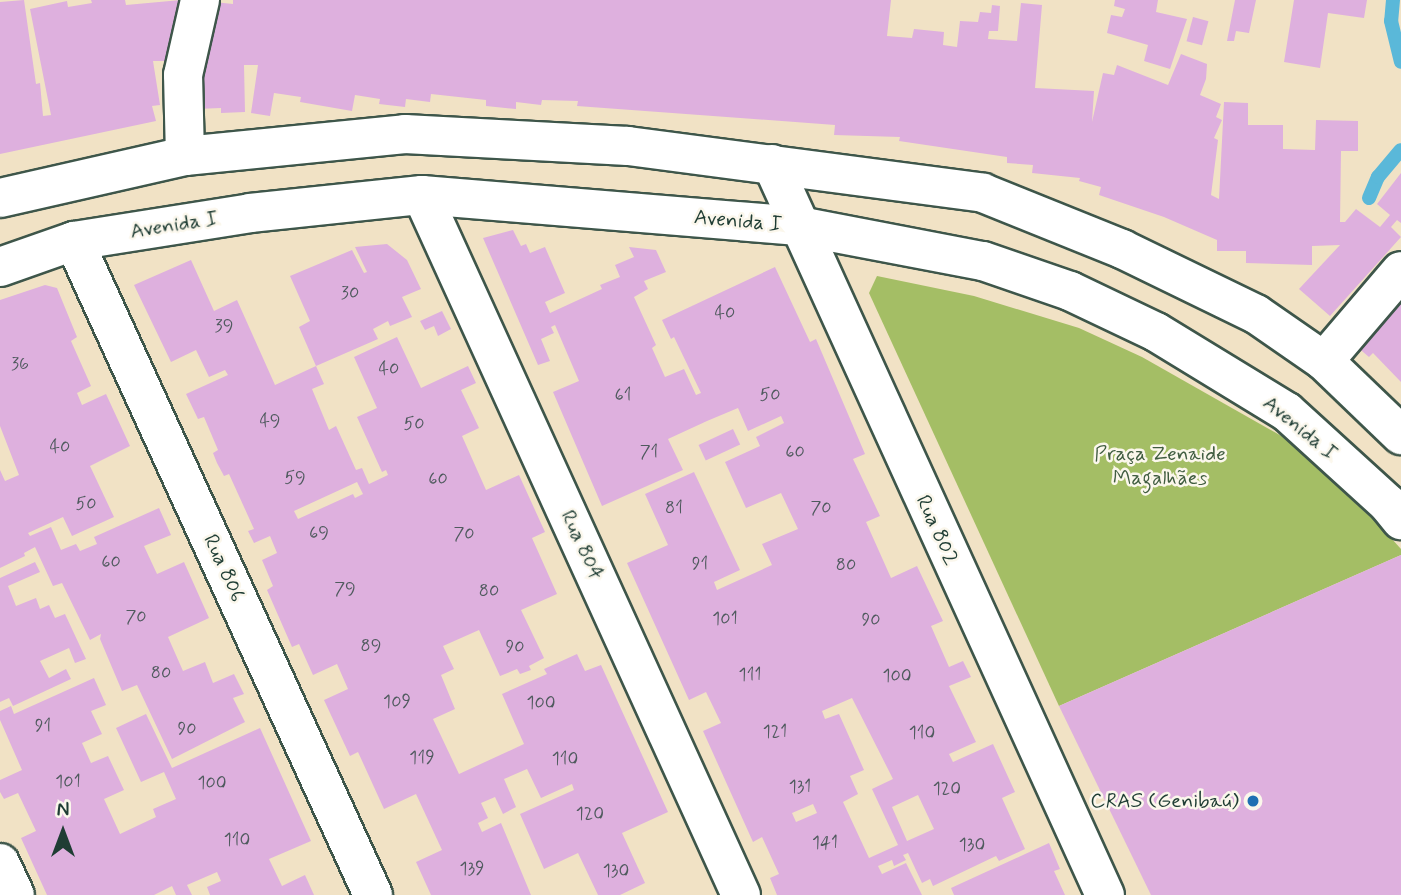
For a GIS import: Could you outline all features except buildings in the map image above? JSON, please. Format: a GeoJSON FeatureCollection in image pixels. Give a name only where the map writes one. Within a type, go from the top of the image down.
{"type":"FeatureCollection","features":[{"type":"Feature","properties":{"kind":"street"},"geometry":{"type":"LineString","coordinates":[[185,156],[183,75],[200,0]]}},
{"type":"Feature","properties":{"kind":"street"},"geometry":{"type":"LineString","coordinates":[[0,198],[185,156],[405,134],[628,146],[983,193],[1122,249],[1256,314],[1324,361],[1401,435]]}},
{"type":"Feature","properties":{"kind":"street","name":"Rua 802"},"geometry":{"type":"LineString","coordinates":[[772,164],[1104,895]]}},
{"type":"Feature","properties":{"kind":"street","name":"Avenida I"},"geometry":{"type":"LineString","coordinates":[[0,267],[74,242],[250,213],[422,195],[799,226],[983,261],[1070,291],[1156,332],[1287,412],[1388,504],[1401,520]]}},
{"type":"Feature","properties":{"kind":"street","name":"Rua 804"},"geometry":{"type":"LineString","coordinates":[[422,195],[741,895]]}},
{"type":"Feature","properties":{"kind":"street","name":"Rua 806"},"geometry":{"type":"LineString","coordinates":[[74,242],[373,895]]}},
{"type":"Feature","properties":{"kind":"street"},"geometry":{"type":"LineString","coordinates":[[1324,361],[1401,271]]}},
{"type":"Feature","properties":{"kind":"street"},"geometry":{"type":"LineString","coordinates":[[0,863],[15,895]]}},
{"type":"Feature","properties":{"kind":"green space","name":"Praça Zenaide Magalhães"},"geometry":{"type":"Polygon","coordinates":[[[877,276],[974,296],[1079,328],[1142,357],[1285,438],[1381,527],[1401,549],[1401,555],[1059,706],[869,293],[877,276]]]}},
{"type":"Feature","properties":{"kind":"waterway"},"geometry":{"type":"LineString","coordinates":[[1393,0],[1391,21],[1401,62]]}},
{"type":"Feature","properties":{"kind":"waterway"},"geometry":{"type":"LineString","coordinates":[[1369,198],[1378,177],[1401,150]]}},
{"type":"Feature","properties":{"kind":"place","name":"CRAS (Genibaú)"},"geometry":{"type":"Point","coordinates":[1253,801]}}]}
